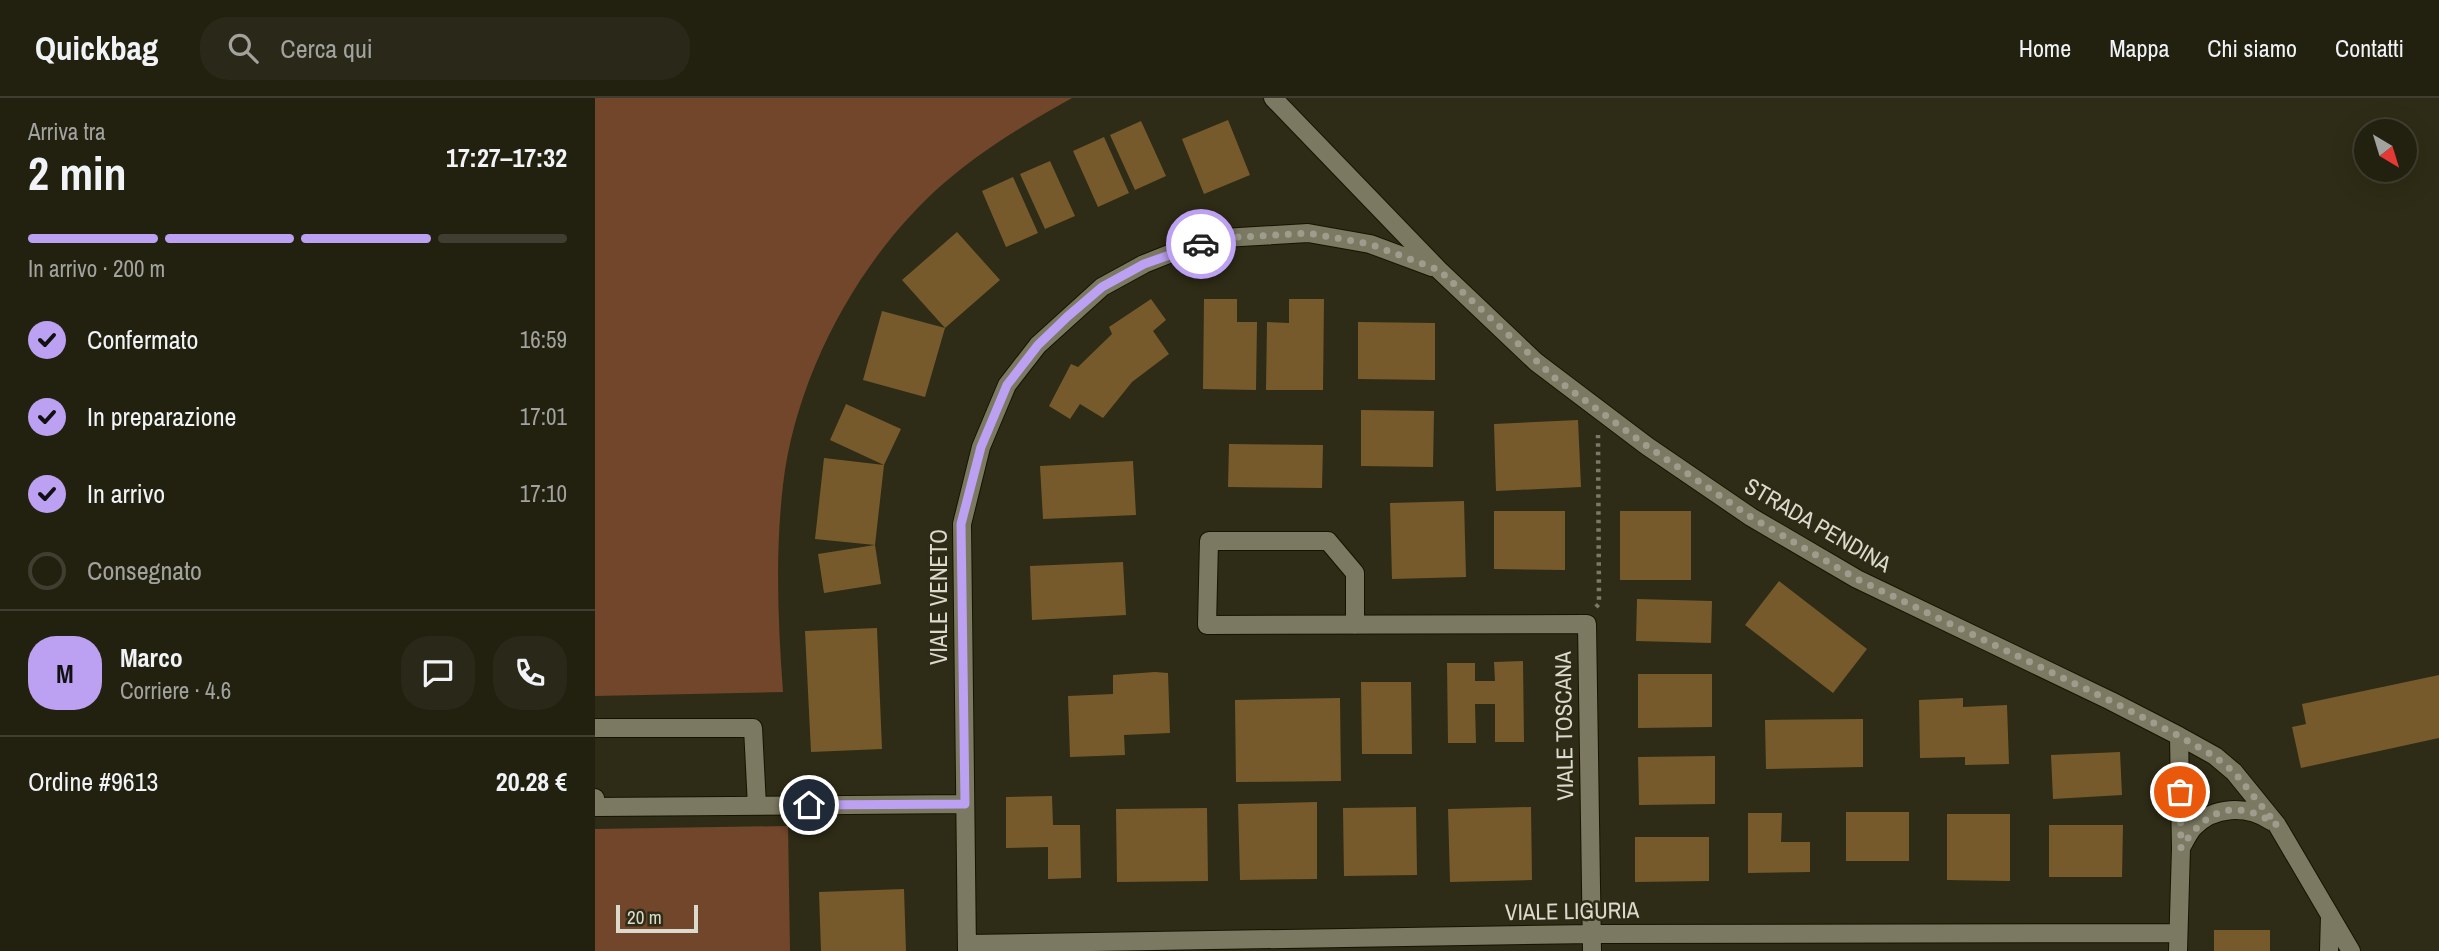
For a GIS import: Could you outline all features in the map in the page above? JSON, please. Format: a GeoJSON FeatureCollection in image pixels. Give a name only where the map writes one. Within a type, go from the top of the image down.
{"type":"FeatureCollection","features":[{"type":"Feature","properties":{"kind":"street","name":"STRADA PENDINA"},"geometry":{"type":"LineString","coordinates":[[1273,98],[1439,270],[1536,362],[1597,409],[1751,517],[1857,579],[2111,701],[2214,756],[2234,772],[2277,825],[2351,951]]}},
{"type":"Feature","properties":{"kind":"street","name":"VIALE VENETO"},"geometry":{"type":"LineString","coordinates":[[967,948],[961,524],[981,447],[1007,385],[1038,345],[1102,287],[1144,264],[1184,248],[1223,238],[1308,233],[1370,244],[1439,270]]}},
{"type":"Feature","properties":{"kind":"street","name":"VIALE TOSCANA"},"geometry":{"type":"LineString","coordinates":[[1355,625],[1355,573],[1328,541],[1209,541],[1207,625],[1355,625],[1587,624],[1592,943]]}},
{"type":"Feature","properties":{"kind":"street"},"geometry":{"type":"LineString","coordinates":[[595,728],[753,729],[757,806]]}},
{"type":"Feature","properties":{"kind":"street"},"geometry":{"type":"LineString","coordinates":[[2178,951],[2181,848],[2179,736]]}},
{"type":"Feature","properties":{"kind":"street"},"geometry":{"type":"LineString","coordinates":[[595,799],[595,807],[965,804]]}},
{"type":"Feature","properties":{"kind":"street"},"geometry":{"type":"LineString","coordinates":[[2181,848],[2193,829],[2203,820],[2223,811],[2240,809],[2253,812],[2277,825]]}},
{"type":"Feature","properties":{"kind":"street"},"geometry":{"type":"LineString","coordinates":[[2329,951],[2330,914]]}},
{"type":"Feature","properties":{"kind":"street","name":"VIALE LIGURIA"},"geometry":{"type":"LineString","coordinates":[[967,948],[1592,943],[2178,933]]}},
{"type":"Feature","properties":{"kind":"path"},"geometry":{"type":"LineString","coordinates":[[1587,624],[1599,604],[1597,409]]}},
{"type":"Feature","properties":{"kind":"shaded area"},"geometry":{"type":"Polygon","coordinates":[[[595,98],[1072,98],[974,159],[913,212],[885,245],[837,320],[802,401],[790,443],[783,485],[778,588],[783,692],[595,696],[595,98]]]}},
{"type":"Feature","properties":{"kind":"shaded area"},"geometry":{"type":"Polygon","coordinates":[[[788,826],[790,951],[595,951],[595,829],[788,826]]]}},
{"type":"Feature","properties":{"kind":"building"},"geometry":{"type":"Polygon","coordinates":[[[1228,120],[1250,175],[1204,194],[1182,139],[1228,120]]]}},
{"type":"Feature","properties":{"kind":"building"},"geometry":{"type":"Polygon","coordinates":[[[1141,121],[1166,176],[1135,190],[1110,135],[1141,121]]]}},
{"type":"Feature","properties":{"kind":"building"},"geometry":{"type":"Polygon","coordinates":[[[1104,137],[1129,193],[1098,207],[1073,151],[1104,137]]]}},
{"type":"Feature","properties":{"kind":"building"},"geometry":{"type":"Polygon","coordinates":[[[1050,161],[1075,216],[1045,229],[1020,174],[1050,161]]]}},
{"type":"Feature","properties":{"kind":"building"},"geometry":{"type":"Polygon","coordinates":[[[1013,177],[1038,233],[1006,247],[982,191],[1013,177]]]}},
{"type":"Feature","properties":{"kind":"building"},"geometry":{"type":"Polygon","coordinates":[[[957,232],[1000,280],[945,328],[902,280],[957,232]]]}},
{"type":"Feature","properties":{"kind":"building"},"geometry":{"type":"Polygon","coordinates":[[[1151,299],[1166,320],[1153,331],[1169,354],[1132,382],[1103,418],[1080,404],[1070,419],[1049,406],[1071,364],[1078,367],[1112,334],[1109,327],[1151,299]]]}},
{"type":"Feature","properties":{"kind":"building"},"geometry":{"type":"Polygon","coordinates":[[[1204,299],[1237,299],[1237,322],[1257,322],[1256,390],[1203,389],[1204,299]]]}},
{"type":"Feature","properties":{"kind":"building"},"geometry":{"type":"Polygon","coordinates":[[[1289,299],[1324,299],[1323,390],[1266,390],[1267,322],[1289,323],[1289,299]]]}},
{"type":"Feature","properties":{"kind":"building"},"geometry":{"type":"Polygon","coordinates":[[[882,311],[945,328],[925,397],[863,380],[882,311]]]}},
{"type":"Feature","properties":{"kind":"building"},"geometry":{"type":"Polygon","coordinates":[[[1358,322],[1435,323],[1435,380],[1358,379],[1358,322]]]}},
{"type":"Feature","properties":{"kind":"building"},"geometry":{"type":"Polygon","coordinates":[[[846,404],[901,429],[884,465],[830,440],[846,404]]]}},
{"type":"Feature","properties":{"kind":"building"},"geometry":{"type":"Polygon","coordinates":[[[1361,410],[1434,411],[1433,467],[1361,466],[1361,410]]]}},
{"type":"Feature","properties":{"kind":"building"},"geometry":{"type":"Polygon","coordinates":[[[1578,420],[1581,487],[1496,491],[1494,424],[1578,420]]]}},
{"type":"Feature","properties":{"kind":"building"},"geometry":{"type":"Polygon","coordinates":[[[1229,444],[1323,445],[1322,488],[1228,487],[1229,444]]]}},
{"type":"Feature","properties":{"kind":"building"},"geometry":{"type":"Polygon","coordinates":[[[824,458],[884,465],[875,545],[815,539],[824,458]]]}},
{"type":"Feature","properties":{"kind":"building"},"geometry":{"type":"Polygon","coordinates":[[[1133,461],[1136,515],[1043,519],[1040,466],[1133,461]]]}},
{"type":"Feature","properties":{"kind":"building"},"geometry":{"type":"Polygon","coordinates":[[[1464,501],[1466,577],[1392,579],[1390,503],[1464,501]]]}},
{"type":"Feature","properties":{"kind":"building"},"geometry":{"type":"Polygon","coordinates":[[[1494,511],[1565,511],[1565,570],[1494,569],[1494,511]]]}},
{"type":"Feature","properties":{"kind":"building"},"geometry":{"type":"Polygon","coordinates":[[[1620,511],[1691,511],[1691,580],[1620,580],[1620,511]]]}},
{"type":"Feature","properties":{"kind":"building"},"geometry":{"type":"Polygon","coordinates":[[[875,545],[881,584],[824,593],[818,554],[875,545]]]}},
{"type":"Feature","properties":{"kind":"building"},"geometry":{"type":"Polygon","coordinates":[[[1123,562],[1126,615],[1032,620],[1030,566],[1123,562]]]}},
{"type":"Feature","properties":{"kind":"building"},"geometry":{"type":"Polygon","coordinates":[[[1779,581],[1867,649],[1833,693],[1745,625],[1779,581]]]}},
{"type":"Feature","properties":{"kind":"building"},"geometry":{"type":"Polygon","coordinates":[[[1637,599],[1712,601],[1711,643],[1636,641],[1637,599]]]}},
{"type":"Feature","properties":{"kind":"building"},"geometry":{"type":"Polygon","coordinates":[[[877,628],[882,749],[811,752],[805,631],[877,628]]]}},
{"type":"Feature","properties":{"kind":"building"},"geometry":{"type":"Polygon","coordinates":[[[1523,661],[1524,742],[1495,742],[1495,704],[1475,704],[1476,743],[1448,743],[1447,663],[1475,663],[1475,681],[1495,681],[1494,662],[1523,661]]]}},
{"type":"Feature","properties":{"kind":"building"},"geometry":{"type":"Polygon","coordinates":[[[1168,673],[1170,733],[1124,735],[1125,755],[1070,757],[1068,696],[1113,694],[1113,675],[1168,673]]]}},
{"type":"Feature","properties":{"kind":"building"},"geometry":{"type":"Polygon","coordinates":[[[1638,674],[1712,674],[1712,727],[1638,728],[1638,674]]]}},
{"type":"Feature","properties":{"kind":"building"},"geometry":{"type":"Polygon","coordinates":[[[2439,675],[2439,738],[2301,768],[2292,727],[2306,724],[2302,704],[2439,675]]]}},
{"type":"Feature","properties":{"kind":"building"},"geometry":{"type":"Polygon","coordinates":[[[1361,682],[1411,682],[1412,754],[1362,754],[1361,682]]]}},
{"type":"Feature","properties":{"kind":"building"},"geometry":{"type":"Polygon","coordinates":[[[1340,698],[1341,781],[1236,782],[1235,700],[1340,698]]]}},
{"type":"Feature","properties":{"kind":"building"},"geometry":{"type":"Polygon","coordinates":[[[1963,698],[1963,707],[2007,705],[2009,764],[1965,765],[1965,757],[1920,758],[1919,700],[1963,698]]]}},
{"type":"Feature","properties":{"kind":"building"},"geometry":{"type":"Polygon","coordinates":[[[1863,719],[1863,767],[1766,769],[1765,720],[1863,719]]]}},
{"type":"Feature","properties":{"kind":"building"},"geometry":{"type":"Polygon","coordinates":[[[2120,752],[2122,795],[2053,799],[2051,755],[2120,752]]]}},
{"type":"Feature","properties":{"kind":"building"},"geometry":{"type":"Polygon","coordinates":[[[1715,756],[1715,804],[1639,805],[1638,757],[1715,756]]]}},
{"type":"Feature","properties":{"kind":"building"},"geometry":{"type":"Polygon","coordinates":[[[1052,796],[1053,825],[1080,825],[1081,878],[1048,879],[1048,847],[1006,848],[1006,797],[1052,796]]]}},
{"type":"Feature","properties":{"kind":"building"},"geometry":{"type":"Polygon","coordinates":[[[1317,802],[1317,879],[1240,880],[1238,804],[1317,802]]]}},
{"type":"Feature","properties":{"kind":"building"},"geometry":{"type":"Polygon","coordinates":[[[1416,807],[1417,875],[1344,876],[1343,808],[1416,807]]]}},
{"type":"Feature","properties":{"kind":"building"},"geometry":{"type":"Polygon","coordinates":[[[1531,807],[1532,880],[1450,882],[1448,809],[1531,807]]]}},
{"type":"Feature","properties":{"kind":"building"},"geometry":{"type":"Polygon","coordinates":[[[1207,808],[1208,881],[1117,882],[1116,809],[1207,808]]]}},
{"type":"Feature","properties":{"kind":"building"},"geometry":{"type":"Polygon","coordinates":[[[1846,812],[1909,812],[1909,861],[1846,861],[1846,812]]]}},
{"type":"Feature","properties":{"kind":"building"},"geometry":{"type":"Polygon","coordinates":[[[1748,813],[1782,813],[1781,842],[1810,842],[1810,872],[1748,873],[1748,813]]]}},
{"type":"Feature","properties":{"kind":"building"},"geometry":{"type":"Polygon","coordinates":[[[1947,814],[2010,814],[2010,881],[1947,880],[1947,814]]]}},
{"type":"Feature","properties":{"kind":"building"},"geometry":{"type":"Polygon","coordinates":[[[2049,825],[2123,825],[2122,877],[2049,877],[2049,825]]]}},
{"type":"Feature","properties":{"kind":"building"},"geometry":{"type":"Polygon","coordinates":[[[1635,837],[1709,837],[1709,881],[1635,882],[1635,837]]]}},
{"type":"Feature","properties":{"kind":"building"},"geometry":{"type":"Polygon","coordinates":[[[904,889],[906,951],[821,951],[819,892],[904,889]]]}},
{"type":"Feature","properties":{"kind":"building"},"geometry":{"type":"Polygon","coordinates":[[[2214,930],[2270,930],[2270,951],[2214,951],[2214,930]]]}},
{"type":"Feature","properties":{"kind":"way so far"},"geometry":{"type":"LineString","coordinates":[[1201,244],[1223,238],[1308,233],[1370,244],[1439,270],[1556,379],[1647,446],[1751,517],[1857,579],[2111,701],[2214,756],[2246,784],[2277,825],[2253,812],[2240,809],[2223,811],[2203,820],[2193,829],[2181,848],[2180,792]]}},
{"type":"Feature","properties":{"kind":"route"},"geometry":{"type":"LineString","coordinates":[[809,805],[965,804],[961,524],[981,447],[1007,385],[1038,345],[1102,287],[1144,264],[1201,244]]}}]}
